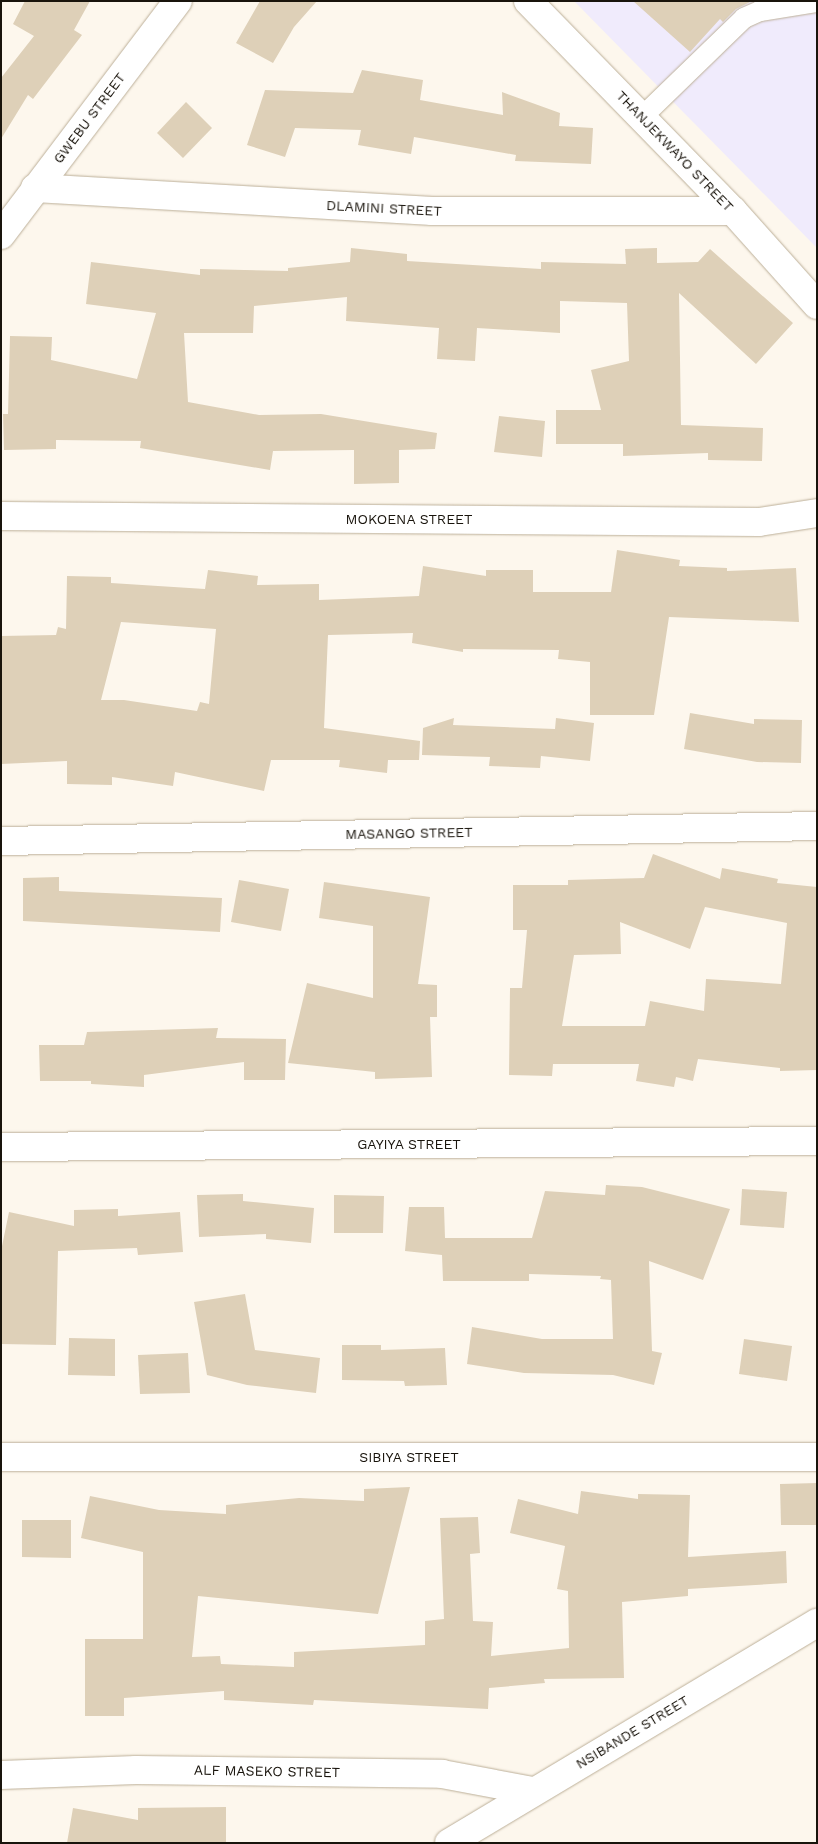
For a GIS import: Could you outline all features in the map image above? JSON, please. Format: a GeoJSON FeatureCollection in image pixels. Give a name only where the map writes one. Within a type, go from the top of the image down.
{"type":"FeatureCollection","features":[{"type":"Feature","properties":{"kind":"street","name":"GWEBU STREET"},"geometry":{"type":"LineString","coordinates":[[1,235],[178,1]]}},
{"type":"Feature","properties":{"kind":"street","name":"THANJEKWAYO STREET"},"geometry":{"type":"LineString","coordinates":[[528,1],[733,211],[817,305]]}},
{"type":"Feature","properties":{"kind":"street","name":"DLAMINI STREET"},"geometry":{"type":"LineString","coordinates":[[35,188],[432,211],[733,211]]}},
{"type":"Feature","properties":{"kind":"street","name":"MOKOENA STREET"},"geometry":{"type":"LineString","coordinates":[[1,516],[759,522],[817,513]]}},
{"type":"Feature","properties":{"kind":"street","name":"MASANGO STREET"},"geometry":{"type":"LineString","coordinates":[[1,841],[817,826]]}},
{"type":"Feature","properties":{"kind":"street","name":"GAYIYA STREET"},"geometry":{"type":"LineString","coordinates":[[1,1147],[817,1141]]}},
{"type":"Feature","properties":{"kind":"street","name":"SIBIYA STREET"},"geometry":{"type":"LineString","coordinates":[[1,1457],[817,1456]]}},
{"type":"Feature","properties":{"kind":"street","name":"NSIBANDE STREET"},"geometry":{"type":"LineString","coordinates":[[449,1843],[532,1791],[817,1623]]}},
{"type":"Feature","properties":{"kind":"street","name":"ALF MASEKO STREET"},"geometry":{"type":"LineString","coordinates":[[1,1775],[136,1770],[417,1773],[463,1775],[532,1791]]}},
{"type":"Feature","properties":{"kind":"lane"},"geometry":{"type":"LineString","coordinates":[[642,117],[744,18],[760,11],[817,2]]}},
{"type":"Feature","properties":{"kind":"shaded area"},"geometry":{"type":"Polygon","coordinates":[[[574,1],[817,1],[817,248],[574,1]]]}},
{"type":"Feature","properties":{"kind":"building"},"geometry":{"type":"Polygon","coordinates":[[[25,1],[90,1],[74,30],[82,35],[33,99],[28,95],[1,139],[1,78],[34,36],[13,24],[25,1]]]}},
{"type":"Feature","properties":{"kind":"building"},"geometry":{"type":"Polygon","coordinates":[[[260,1],[317,1],[294,27],[273,63],[236,43],[260,1]]]}},
{"type":"Feature","properties":{"kind":"building"},"geometry":{"type":"Polygon","coordinates":[[[633,1],[752,1],[736,9],[723,22],[720,19],[690,52],[633,1]]]}},
{"type":"Feature","properties":{"kind":"building"},"geometry":{"type":"Polygon","coordinates":[[[362,70],[423,80],[420,100],[503,115],[502,92],[560,113],[559,126],[593,128],[591,164],[515,161],[516,155],[414,137],[411,154],[358,145],[361,130],[295,128],[285,157],[247,145],[265,90],[353,93],[362,70]]]}},
{"type":"Feature","properties":{"kind":"building"},"geometry":{"type":"Polygon","coordinates":[[[186,102],[212,128],[183,158],[157,133],[186,102]]]}},
{"type":"Feature","properties":{"kind":"building"},"geometry":{"type":"Polygon","coordinates":[[[351,248],[407,254],[407,261],[541,269],[541,262],[626,264],[625,249],[657,248],[657,263],[698,262],[710,249],[793,323],[756,364],[679,293],[681,425],[763,428],[762,461],[708,460],[708,453],[623,456],[623,444],[556,444],[556,410],[601,410],[591,370],[629,361],[627,303],[560,301],[560,333],[477,328],[475,361],[437,359],[439,328],[346,321],[347,297],[254,306],[253,333],[184,333],[188,402],[259,415],[321,414],[437,433],[435,449],[399,450],[399,483],[354,484],[354,450],[273,451],[270,470],[140,448],[141,441],[56,440],[56,449],[4,450],[3,414],[8,414],[10,336],[52,337],[51,360],[137,379],[156,313],[86,304],[91,262],[200,275],[200,269],[288,271],[288,268],[350,262],[351,248]]]}},
{"type":"Feature","properties":{"kind":"building"},"geometry":{"type":"Polygon","coordinates":[[[499,416],[545,421],[542,457],[494,452],[499,416]]]}},
{"type":"Feature","properties":{"kind":"building"},"geometry":{"type":"Polygon","coordinates":[[[617,550],[680,560],[679,566],[727,568],[727,571],[796,568],[799,622],[669,617],[654,715],[590,715],[590,662],[558,659],[559,650],[463,649],[463,652],[412,643],[413,633],[328,635],[324,728],[420,741],[419,760],[388,760],[387,773],[339,767],[340,760],[271,760],[264,791],[175,772],[173,786],[112,777],[112,785],[67,784],[67,761],[1,764],[1,636],[56,635],[58,627],[66,629],[67,576],[111,577],[111,583],[205,589],[208,570],[258,576],[257,585],[319,584],[319,600],[419,596],[423,566],[486,576],[486,570],[533,570],[533,592],[611,592],[617,550]],[[121,622],[101,700],[124,700],[197,711],[200,702],[209,704],[216,629],[121,622]]]}},
{"type":"Feature","properties":{"kind":"building"},"geometry":{"type":"Polygon","coordinates":[[[690,713],[754,724],[754,719],[802,720],[801,763],[757,762],[684,749],[690,713]]]}},
{"type":"Feature","properties":{"kind":"building"},"geometry":{"type":"Polygon","coordinates":[[[454,718],[453,725],[555,729],[556,718],[594,723],[590,761],[541,756],[540,768],[489,766],[490,757],[422,755],[423,728],[454,718]]]}},
{"type":"Feature","properties":{"kind":"building"},"geometry":{"type":"Polygon","coordinates":[[[653,854],[720,879],[722,868],[778,879],[777,883],[817,887],[817,1070],[780,1071],[780,1068],[698,1059],[693,1081],[676,1077],[674,1087],[636,1081],[639,1064],[553,1064],[552,1076],[509,1075],[510,988],[522,988],[527,930],[513,930],[513,885],[568,885],[568,880],[644,878],[653,854]],[[705,907],[690,949],[620,922],[621,954],[574,955],[562,1026],[645,1026],[650,1001],[704,1011],[706,979],[781,984],[787,923],[705,907]]]}},
{"type":"Feature","properties":{"kind":"building"},"geometry":{"type":"Polygon","coordinates":[[[59,877],[59,891],[222,898],[220,932],[23,921],[23,878],[59,877]]]}},
{"type":"Feature","properties":{"kind":"building"},"geometry":{"type":"Polygon","coordinates":[[[239,880],[289,889],[281,931],[231,922],[239,880]]]}},
{"type":"Feature","properties":{"kind":"building"},"geometry":{"type":"Polygon","coordinates":[[[324,882],[430,897],[418,984],[437,985],[437,1017],[430,1017],[432,1077],[375,1079],[375,1072],[288,1063],[307,983],[373,998],[373,926],[319,918],[324,882]]]}},
{"type":"Feature","properties":{"kind":"building"},"geometry":{"type":"Polygon","coordinates":[[[218,1028],[216,1038],[286,1039],[285,1080],[244,1080],[244,1062],[144,1075],[144,1087],[91,1084],[91,1081],[40,1081],[39,1045],[84,1045],[87,1032],[218,1028]]]}},
{"type":"Feature","properties":{"kind":"building"},"geometry":{"type":"Polygon","coordinates":[[[606,1185],[642,1187],[730,1209],[703,1280],[649,1261],[652,1351],[662,1353],[654,1385],[613,1375],[524,1373],[467,1364],[472,1327],[542,1339],[613,1339],[611,1280],[600,1279],[601,1276],[529,1274],[529,1281],[443,1281],[442,1255],[405,1251],[409,1207],[444,1207],[445,1238],[532,1238],[545,1191],[605,1195],[606,1185]]]}},
{"type":"Feature","properties":{"kind":"building"},"geometry":{"type":"Polygon","coordinates":[[[742,1189],[787,1192],[784,1228],[740,1225],[742,1189]]]}},
{"type":"Feature","properties":{"kind":"building"},"geometry":{"type":"Polygon","coordinates":[[[243,1194],[243,1201],[314,1208],[311,1243],[266,1239],[266,1234],[199,1237],[197,1195],[243,1194]]]}},
{"type":"Feature","properties":{"kind":"building"},"geometry":{"type":"Polygon","coordinates":[[[334,1195],[384,1196],[383,1233],[334,1233],[334,1195]]]}},
{"type":"Feature","properties":{"kind":"building"},"geometry":{"type":"Polygon","coordinates":[[[118,1209],[118,1216],[180,1212],[183,1252],[138,1255],[137,1248],[58,1251],[56,1345],[1,1344],[1,1251],[9,1212],[74,1226],[74,1210],[118,1209]]]}},
{"type":"Feature","properties":{"kind":"building"},"geometry":{"type":"Polygon","coordinates":[[[245,1294],[255,1350],[320,1358],[316,1393],[247,1385],[207,1375],[194,1302],[245,1294]]]}},
{"type":"Feature","properties":{"kind":"building"},"geometry":{"type":"Polygon","coordinates":[[[69,1338],[115,1339],[115,1376],[68,1375],[69,1338]]]}},
{"type":"Feature","properties":{"kind":"building"},"geometry":{"type":"Polygon","coordinates":[[[744,1339],[792,1346],[787,1381],[739,1374],[744,1339]]]}},
{"type":"Feature","properties":{"kind":"building"},"geometry":{"type":"Polygon","coordinates":[[[342,1345],[381,1345],[381,1350],[445,1348],[447,1385],[405,1386],[404,1381],[342,1380],[342,1345]]]}},
{"type":"Feature","properties":{"kind":"building"},"geometry":{"type":"Polygon","coordinates":[[[188,1353],[190,1393],[140,1394],[138,1355],[188,1353]]]}},
{"type":"Feature","properties":{"kind":"building"},"geometry":{"type":"Polygon","coordinates":[[[817,1483],[817,1525],[781,1525],[780,1484],[817,1483]]]}},
{"type":"Feature","properties":{"kind":"building"},"geometry":{"type":"Polygon","coordinates":[[[410,1487],[378,1614],[198,1596],[192,1657],[220,1656],[221,1664],[294,1667],[294,1652],[425,1645],[425,1621],[444,1619],[440,1518],[478,1517],[480,1553],[470,1554],[473,1621],[493,1622],[491,1656],[569,1648],[568,1591],[557,1589],[565,1546],[510,1533],[518,1499],[578,1514],[581,1491],[638,1499],[638,1494],[690,1495],[688,1557],[786,1551],[787,1583],[688,1589],[688,1596],[622,1602],[624,1678],[544,1679],[545,1683],[489,1688],[488,1709],[314,1700],[313,1705],[224,1700],[224,1691],[124,1698],[124,1716],[85,1716],[85,1639],[143,1639],[143,1552],[81,1538],[90,1496],[159,1510],[226,1514],[226,1505],[299,1498],[364,1501],[364,1489],[410,1487]]]}},
{"type":"Feature","properties":{"kind":"building"},"geometry":{"type":"Polygon","coordinates":[[[22,1520],[71,1520],[71,1558],[22,1557],[22,1520]]]}},
{"type":"Feature","properties":{"kind":"building"},"geometry":{"type":"Polygon","coordinates":[[[226,1807],[226,1843],[67,1843],[73,1808],[138,1820],[138,1808],[226,1807]]]}}]}
